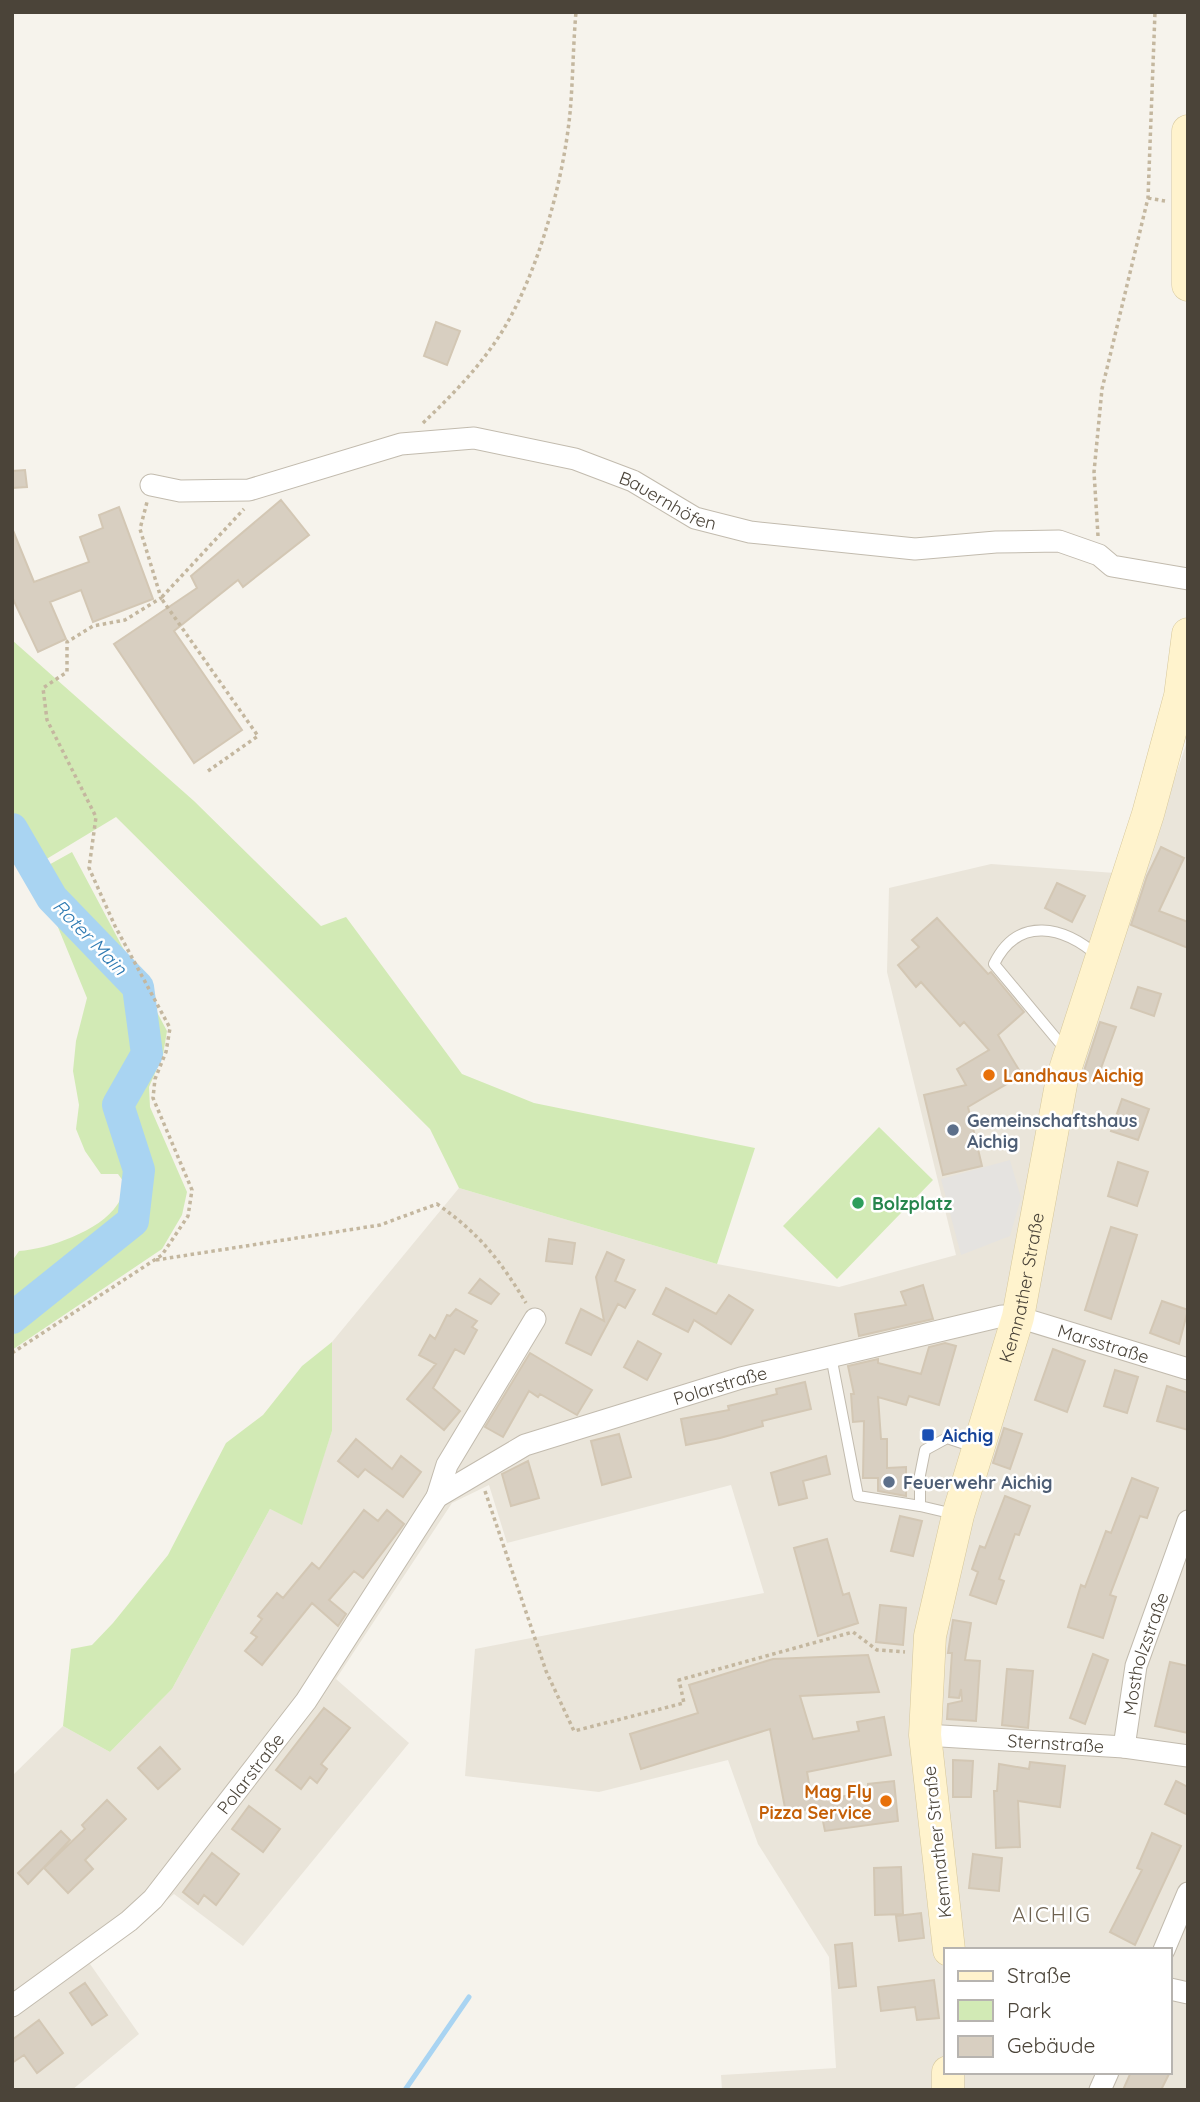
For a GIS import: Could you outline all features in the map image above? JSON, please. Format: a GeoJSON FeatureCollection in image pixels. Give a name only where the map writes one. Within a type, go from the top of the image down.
{"type":"FeatureCollection","features":[{"type":"Feature","properties":{"kind":"main road"},"geometry":{"type":"LineString","coordinates":[[1188,131],[1188,285]]}},
{"type":"Feature","properties":{"kind":"main road","name":"Kemnather Straße"},"geometry":{"type":"LineString","coordinates":[[949,1948],[925,1735],[930,1636],[957,1515],[1018,1317],[1062,1079],[1148,814],[1180,695],[1188,634]]}},
{"type":"Feature","properties":{"kind":"street","name":"Bauernhöfen"},"geometry":{"type":"LineString","coordinates":[[151,485],[180,491],[249,490],[401,444],[474,438],[575,459],[633,481],[695,517],[750,532],[915,549],[996,542],[1059,541],[1099,555],[1112,566],[1188,579]]}},
{"type":"Feature","properties":{"kind":"street","name":"Polarstraße"},"geometry":{"type":"LineString","coordinates":[[437,1497],[525,1445],[706,1388],[1002,1316],[1018,1317]]}},
{"type":"Feature","properties":{"kind":"street","name":"Marsstraße"},"geometry":{"type":"LineString","coordinates":[[1018,1317],[1188,1369]]}},
{"type":"Feature","properties":{"kind":"street","name":"Polarstraße"},"geometry":{"type":"LineString","coordinates":[[12,2006],[129,1921],[153,1899],[306,1701],[437,1497],[447,1465],[535,1319]]}},
{"type":"Feature","properties":{"kind":"street","name":"Mostholzstraße"},"geometry":{"type":"LineString","coordinates":[[1124,1748],[1136,1666],[1188,1521]]}},
{"type":"Feature","properties":{"kind":"street","name":"Sternstraße"},"geometry":{"type":"LineString","coordinates":[[925,1735],[1124,1748],[1188,1756]]}},
{"type":"Feature","properties":{"kind":"street"},"geometry":{"type":"LineString","coordinates":[[1165,1948],[1188,1893]]}},
{"type":"Feature","properties":{"kind":"street"},"geometry":{"type":"LineString","coordinates":[[1100,2090],[1107,2074]]}},
{"type":"Feature","properties":{"kind":"lane"},"geometry":{"type":"LineString","coordinates":[[1072,1048],[1059,1042],[994,964],[1000,950],[1019,935],[1030,929],[1046,928],[1090,950],[1101,959]]}},
{"type":"Feature","properties":{"kind":"lane"},"geometry":{"type":"LineString","coordinates":[[831,1356],[858,1496],[957,1515]]}},
{"type":"Feature","properties":{"kind":"lane"},"geometry":{"type":"LineString","coordinates":[[919,1506],[920,1475],[926,1450],[947,1438],[977,1448]]}},
{"type":"Feature","properties":{"kind":"path"},"geometry":{"type":"LineString","coordinates":[[401,444],[451,396],[492,347],[521,295],[555,200],[570,115],[576,12]]}},
{"type":"Feature","properties":{"kind":"path"},"geometry":{"type":"LineString","coordinates":[[1099,555],[1094,472],[1102,389],[1148,198],[1155,12]]}},
{"type":"Feature","properties":{"kind":"path"},"geometry":{"type":"LineString","coordinates":[[151,485],[140,529],[161,598],[258,736],[208,771]]}},
{"type":"Feature","properties":{"kind":"path"},"geometry":{"type":"LineString","coordinates":[[12,1353],[162,1255],[188,1216],[192,1189],[153,1098],[155,1079],[166,1052],[170,1028],[115,926],[89,868],[96,817],[47,720],[43,688],[67,672],[66,642],[93,626],[125,620],[161,598],[247,506],[249,490]]}},
{"type":"Feature","properties":{"kind":"path"},"geometry":{"type":"LineString","coordinates":[[154,1261],[380,1225],[437,1204],[468,1226],[501,1261],[535,1319]]}},
{"type":"Feature","properties":{"kind":"path"},"geometry":{"type":"LineString","coordinates":[[478,1473],[546,1671],[574,1731],[684,1703],[679,1680],[853,1632],[877,1650],[930,1653]]}},
{"type":"Feature","properties":{"kind":"shaded area"},"geometry":{"type":"Polygon","coordinates":[[[1188,739],[1188,2090],[722,2090],[721,2075],[836,2068],[829,1957],[758,1844],[728,1760],[599,1792],[465,1776],[475,1649],[764,1593],[731,1485],[507,1543],[489,1485],[452,1503],[336,1679],[409,1743],[243,1946],[174,1894],[90,1964],[139,2034],[72,2090],[12,2090],[12,1776],[63,1726],[110,1752],[172,1689],[270,1509],[301,1524],[332,1431],[332,1342],[459,1188],[717,1264],[839,1287],[956,1255],[887,972],[889,888],[991,864],[1142,875],[1188,739]]]}},
{"type":"Feature","properties":{"kind":"shaded area"},"geometry":{"type":"Polygon","coordinates":[[[1010,1160],[1021,1198],[1010,1236],[961,1255],[941,1179],[1010,1160]]]}},
{"type":"Feature","properties":{"kind":"green space"},"geometry":{"type":"Polygon","coordinates":[[[12,640],[194,801],[321,926],[346,917],[462,1074],[534,1103],[755,1148],[717,1264],[459,1188],[430,1129],[116,817],[30,869],[12,843],[12,640]]]}},
{"type":"Feature","properties":{"kind":"green space"},"geometry":{"type":"Polygon","coordinates":[[[72,852],[167,1031],[163,1055],[149,1087],[150,1107],[187,1192],[182,1215],[162,1249],[12,1350],[12,1261],[19,1251],[44,1247],[99,1223],[120,1201],[126,1185],[118,1174],[101,1174],[85,1151],[76,1129],[79,1105],[73,1071],[76,1041],[87,998],[53,915],[27,877],[72,852]]]}},
{"type":"Feature","properties":{"kind":"green space","name":"Bolzplatz"},"geometry":{"type":"Polygon","coordinates":[[[879,1127],[933,1180],[837,1279],[783,1226],[879,1127]]]}},
{"type":"Feature","properties":{"kind":"green space"},"geometry":{"type":"Polygon","coordinates":[[[332,1342],[332,1431],[302,1525],[270,1509],[172,1689],[110,1752],[63,1726],[71,1649],[92,1645],[168,1555],[226,1443],[263,1415],[302,1366],[332,1342]]]}},
{"type":"Feature","properties":{"kind":"building"},"geometry":{"type":"Polygon","coordinates":[[[436,322],[460,331],[447,365],[424,356],[436,322]]]}},
{"type":"Feature","properties":{"kind":"building"},"geometry":{"type":"Polygon","coordinates":[[[25,470],[27,487],[12,488],[12,471],[25,470]]]}},
{"type":"Feature","properties":{"kind":"building"},"geometry":{"type":"Polygon","coordinates":[[[281,500],[309,535],[243,587],[238,580],[174,631],[242,730],[194,763],[114,644],[197,588],[191,576],[281,500]]]}},
{"type":"Feature","properties":{"kind":"building"},"geometry":{"type":"Polygon","coordinates":[[[119,507],[153,599],[93,622],[81,590],[50,602],[66,639],[38,652],[12,597],[12,528],[34,582],[89,562],[80,537],[103,528],[99,515],[119,507]]]}},
{"type":"Feature","properties":{"kind":"building"},"geometry":{"type":"Polygon","coordinates":[[[1161,847],[1184,858],[1159,911],[1188,922],[1188,948],[1131,925],[1147,876],[1161,847]]]}},
{"type":"Feature","properties":{"kind":"building"},"geometry":{"type":"Polygon","coordinates":[[[1057,883],[1085,896],[1072,922],[1045,908],[1057,883]]]}},
{"type":"Feature","properties":{"kind":"building"},"geometry":{"type":"Polygon","coordinates":[[[937,918],[988,974],[991,972],[1024,1012],[998,1035],[1022,1075],[968,1107],[982,1166],[943,1175],[924,1095],[966,1085],[957,1069],[989,1050],[964,1022],[960,1026],[921,982],[916,987],[898,965],[919,947],[912,940],[937,918]]]}},
{"type":"Feature","properties":{"kind":"building"},"geometry":{"type":"Polygon","coordinates":[[[1138,987],[1161,994],[1154,1016],[1131,1008],[1138,987]]]}},
{"type":"Feature","properties":{"kind":"building"},"geometry":{"type":"Polygon","coordinates":[[[1100,1022],[1116,1027],[1096,1082],[1082,1077],[1100,1022]]]}},
{"type":"Feature","properties":{"kind":"building"},"geometry":{"type":"Polygon","coordinates":[[[1122,1099],[1149,1109],[1138,1140],[1111,1131],[1122,1099]]]}},
{"type":"Feature","properties":{"kind":"building"},"geometry":{"type":"Polygon","coordinates":[[[1118,1162],[1148,1172],[1137,1206],[1108,1196],[1118,1162]]]}},
{"type":"Feature","properties":{"kind":"building"},"geometry":{"type":"Polygon","coordinates":[[[1111,1227],[1137,1235],[1111,1319],[1085,1310],[1111,1227]]]}},
{"type":"Feature","properties":{"kind":"building"},"geometry":{"type":"Polygon","coordinates":[[[549,1239],[575,1243],[572,1264],[546,1261],[549,1239]]]}},
{"type":"Feature","properties":{"kind":"building"},"geometry":{"type":"Polygon","coordinates":[[[607,1252],[624,1260],[615,1281],[635,1290],[625,1308],[618,1304],[591,1355],[566,1343],[581,1309],[604,1321],[596,1277],[607,1252]]]}},
{"type":"Feature","properties":{"kind":"building"},"geometry":{"type":"Polygon","coordinates":[[[480,1279],[499,1294],[491,1304],[469,1293],[480,1279]]]}},
{"type":"Feature","properties":{"kind":"building"},"geometry":{"type":"Polygon","coordinates":[[[923,1285],[933,1319],[859,1336],[855,1314],[906,1305],[901,1292],[923,1285]]]}},
{"type":"Feature","properties":{"kind":"building"},"geometry":{"type":"Polygon","coordinates":[[[666,1288],[716,1314],[729,1295],[753,1310],[731,1344],[694,1320],[688,1332],[653,1314],[666,1288]]]}},
{"type":"Feature","properties":{"kind":"building"},"geometry":{"type":"Polygon","coordinates":[[[1162,1301],[1188,1310],[1179,1344],[1150,1333],[1162,1301]]]}},
{"type":"Feature","properties":{"kind":"building"},"geometry":{"type":"Polygon","coordinates":[[[456,1309],[477,1321],[472,1327],[477,1330],[464,1354],[455,1349],[433,1388],[460,1411],[444,1430],[407,1399],[436,1364],[419,1355],[430,1335],[435,1339],[447,1315],[450,1316],[456,1309]]]}},
{"type":"Feature","properties":{"kind":"building"},"geometry":{"type":"Polygon","coordinates":[[[638,1341],[661,1354],[647,1380],[624,1367],[638,1341]]]}},
{"type":"Feature","properties":{"kind":"building"},"geometry":{"type":"Polygon","coordinates":[[[945,1343],[956,1346],[939,1405],[909,1396],[906,1405],[878,1397],[881,1439],[887,1439],[887,1468],[906,1467],[906,1496],[878,1491],[878,1478],[863,1478],[864,1421],[853,1422],[851,1394],[854,1394],[848,1366],[878,1359],[878,1363],[921,1374],[929,1347],[945,1343]]]}},
{"type":"Feature","properties":{"kind":"building"},"geometry":{"type":"Polygon","coordinates":[[[1053,1349],[1085,1361],[1067,1412],[1035,1400],[1053,1349]]]}},
{"type":"Feature","properties":{"kind":"building"},"geometry":{"type":"Polygon","coordinates":[[[530,1353],[592,1390],[577,1415],[540,1394],[538,1397],[529,1391],[503,1437],[485,1427],[530,1353]]]}},
{"type":"Feature","properties":{"kind":"building"},"geometry":{"type":"Polygon","coordinates":[[[1115,1370],[1138,1377],[1127,1413],[1104,1406],[1115,1370]]]}},
{"type":"Feature","properties":{"kind":"building"},"geometry":{"type":"Polygon","coordinates":[[[805,1382],[811,1409],[762,1421],[763,1426],[686,1445],[681,1419],[729,1410],[728,1406],[777,1394],[776,1389],[805,1382]]]}},
{"type":"Feature","properties":{"kind":"building"},"geometry":{"type":"Polygon","coordinates":[[[1167,1386],[1188,1393],[1188,1430],[1157,1421],[1167,1386]]]}},
{"type":"Feature","properties":{"kind":"building"},"geometry":{"type":"Polygon","coordinates":[[[1004,1428],[1022,1434],[1010,1469],[993,1463],[1004,1428]]]}},
{"type":"Feature","properties":{"kind":"building"},"geometry":{"type":"Polygon","coordinates":[[[619,1434],[631,1477],[602,1485],[591,1441],[619,1434]]]}},
{"type":"Feature","properties":{"kind":"building"},"geometry":{"type":"Polygon","coordinates":[[[356,1439],[392,1469],[401,1456],[421,1472],[403,1497],[365,1469],[358,1477],[338,1461],[356,1439]]]}},
{"type":"Feature","properties":{"kind":"building"},"geometry":{"type":"Polygon","coordinates":[[[826,1456],[830,1474],[803,1481],[807,1498],[779,1505],[771,1473],[826,1456]]]}},
{"type":"Feature","properties":{"kind":"building"},"geometry":{"type":"Polygon","coordinates":[[[528,1461],[539,1498],[511,1506],[502,1474],[528,1461]]]}},
{"type":"Feature","properties":{"kind":"building"},"geometry":{"type":"Polygon","coordinates":[[[1132,1478],[1158,1488],[1147,1518],[1140,1516],[1110,1595],[1116,1597],[1103,1638],[1068,1627],[1081,1585],[1085,1587],[1106,1531],[1111,1533],[1132,1478]]]}},
{"type":"Feature","properties":{"kind":"building"},"geometry":{"type":"Polygon","coordinates":[[[1005,1496],[1030,1506],[1019,1535],[1015,1534],[999,1579],[1004,1581],[996,1604],[970,1595],[978,1572],[972,1569],[980,1546],[985,1548],[1005,1496]]]}},
{"type":"Feature","properties":{"kind":"building"},"geometry":{"type":"Polygon","coordinates":[[[364,1510],[378,1521],[387,1510],[404,1524],[363,1578],[354,1571],[329,1600],[346,1614],[338,1626],[312,1603],[262,1665],[245,1651],[257,1637],[251,1633],[262,1619],[258,1616],[277,1593],[283,1598],[312,1563],[319,1569],[364,1510]]]}},
{"type":"Feature","properties":{"kind":"building"},"geometry":{"type":"Polygon","coordinates":[[[900,1516],[922,1521],[913,1556],[891,1551],[900,1516]]]}},
{"type":"Feature","properties":{"kind":"building"},"geometry":{"type":"Polygon","coordinates":[[[827,1539],[843,1595],[849,1593],[858,1623],[818,1636],[794,1548],[827,1539]]]}},
{"type":"Feature","properties":{"kind":"building"},"geometry":{"type":"Polygon","coordinates":[[[880,1605],[906,1608],[903,1645],[876,1642],[880,1605]]]}},
{"type":"Feature","properties":{"kind":"building"},"geometry":{"type":"Polygon","coordinates":[[[953,1620],[971,1623],[965,1660],[980,1661],[976,1721],[947,1719],[948,1704],[962,1701],[961,1689],[959,1698],[949,1697],[952,1653],[948,1653],[953,1620]]]}},
{"type":"Feature","properties":{"kind":"building"},"geometry":{"type":"Polygon","coordinates":[[[1093,1654],[1108,1660],[1085,1724],[1070,1718],[1093,1654]]]}},
{"type":"Feature","properties":{"kind":"building"},"geometry":{"type":"Polygon","coordinates":[[[868,1655],[879,1692],[800,1696],[813,1739],[859,1731],[857,1722],[884,1717],[891,1755],[807,1772],[810,1789],[821,1788],[823,1800],[868,1792],[868,1784],[894,1781],[898,1821],[825,1831],[820,1807],[786,1813],[770,1729],[641,1769],[630,1734],[698,1713],[689,1685],[773,1659],[868,1655]]]}},
{"type":"Feature","properties":{"kind":"building"},"geometry":{"type":"Polygon","coordinates":[[[1170,1662],[1188,1666],[1188,1733],[1155,1726],[1170,1662]]]}},
{"type":"Feature","properties":{"kind":"building"},"geometry":{"type":"Polygon","coordinates":[[[1007,1669],[1033,1671],[1028,1728],[1002,1725],[1007,1669]]]}},
{"type":"Feature","properties":{"kind":"building"},"geometry":{"type":"Polygon","coordinates":[[[324,1708],[350,1728],[321,1764],[327,1769],[317,1783],[310,1777],[301,1789],[276,1770],[324,1708]]]}},
{"type":"Feature","properties":{"kind":"building"},"geometry":{"type":"Polygon","coordinates":[[[160,1747],[180,1769],[158,1789],[138,1768],[160,1747]]]}},
{"type":"Feature","properties":{"kind":"building"},"geometry":{"type":"Polygon","coordinates":[[[953,1760],[973,1761],[971,1797],[953,1797],[953,1760]]]}},
{"type":"Feature","properties":{"kind":"building"},"geometry":{"type":"Polygon","coordinates":[[[1030,1762],[1065,1766],[1060,1807],[1018,1801],[1020,1847],[996,1848],[994,1791],[997,1791],[999,1764],[1029,1769],[1030,1762]]]}},
{"type":"Feature","properties":{"kind":"building"},"geometry":{"type":"Polygon","coordinates":[[[1176,1781],[1188,1787],[1188,1815],[1165,1804],[1176,1781]]]}},
{"type":"Feature","properties":{"kind":"building"},"geometry":{"type":"Polygon","coordinates":[[[107,1800],[126,1819],[85,1860],[93,1869],[68,1893],[44,1868],[85,1829],[82,1825],[107,1800]]]}},
{"type":"Feature","properties":{"kind":"building"},"geometry":{"type":"Polygon","coordinates":[[[249,1806],[280,1829],[263,1852],[232,1829],[249,1806]]]}},
{"type":"Feature","properties":{"kind":"building"},"geometry":{"type":"Polygon","coordinates":[[[61,1831],[70,1840],[28,1884],[18,1873],[61,1831]]]}},
{"type":"Feature","properties":{"kind":"building"},"geometry":{"type":"Polygon","coordinates":[[[1152,1833],[1181,1846],[1135,1945],[1110,1932],[1142,1870],[1137,1868],[1152,1833]]]}},
{"type":"Feature","properties":{"kind":"building"},"geometry":{"type":"Polygon","coordinates":[[[212,1853],[239,1874],[216,1905],[204,1895],[198,1904],[183,1892],[212,1853]]]}},
{"type":"Feature","properties":{"kind":"building"},"geometry":{"type":"Polygon","coordinates":[[[973,1854],[1002,1858],[999,1891],[969,1888],[973,1854]]]}},
{"type":"Feature","properties":{"kind":"building"},"geometry":{"type":"Polygon","coordinates":[[[901,1867],[903,1914],[875,1915],[874,1868],[901,1867]]]}},
{"type":"Feature","properties":{"kind":"building"},"geometry":{"type":"Polygon","coordinates":[[[921,1913],[924,1938],[899,1941],[896,1916],[921,1913]]]}},
{"type":"Feature","properties":{"kind":"building"},"geometry":{"type":"Polygon","coordinates":[[[852,1943],[856,1986],[839,1988],[835,1945],[852,1943]]]}},
{"type":"Feature","properties":{"kind":"building"},"geometry":{"type":"Polygon","coordinates":[[[934,1980],[939,2018],[917,2020],[915,2007],[881,2011],[878,1987],[934,1980]]]}},
{"type":"Feature","properties":{"kind":"building"},"geometry":{"type":"Polygon","coordinates":[[[85,1983],[107,2015],[92,2025],[70,1993],[85,1983]]]}},
{"type":"Feature","properties":{"kind":"building"},"geometry":{"type":"Polygon","coordinates":[[[39,2020],[63,2053],[37,2073],[24,2055],[12,2063],[12,2040],[39,2020]]]}},
{"type":"Feature","properties":{"kind":"building"},"geometry":{"type":"Polygon","coordinates":[[[1130,2074],[1169,2074],[1161,2090],[1123,2090],[1130,2074]]]}},
{"type":"Feature","properties":{"kind":"waterway","name":"Roter Main"},"geometry":{"type":"LineString","coordinates":[[12,829],[52,898],[138,987],[147,1054],[118,1105],[139,1170],[133,1221],[12,1318]]}},
{"type":"Feature","properties":{"kind":"waterway"},"geometry":{"type":"LineString","coordinates":[[405,2090],[469,1997]]}},
{"type":"Feature","properties":{"kind":"place","name":"Landhaus Aichig"},"geometry":{"type":"Point","coordinates":[989,1075]}},
{"type":"Feature","properties":{"kind":"place","name":"Gemeinschaftshaus Aichig"},"geometry":{"type":"Point","coordinates":[953,1130]}},
{"type":"Feature","properties":{"kind":"place","name":"Bolzplatz"},"geometry":{"type":"Point","coordinates":[858,1203]}},
{"type":"Feature","properties":{"kind":"place","name":"Aichig"},"geometry":{"type":"Point","coordinates":[928,1435]}},
{"type":"Feature","properties":{"kind":"place","name":"Feuerwehr Aichig"},"geometry":{"type":"Point","coordinates":[889,1482]}},
{"type":"Feature","properties":{"kind":"place","name":"Mag Fly Pizza Service"},"geometry":{"type":"Point","coordinates":[886,1801]}},
{"type":"Feature","properties":{"kind":"district","name":"AICHIG"},"geometry":{"type":"Point","coordinates":[1052,1914]}}]}
